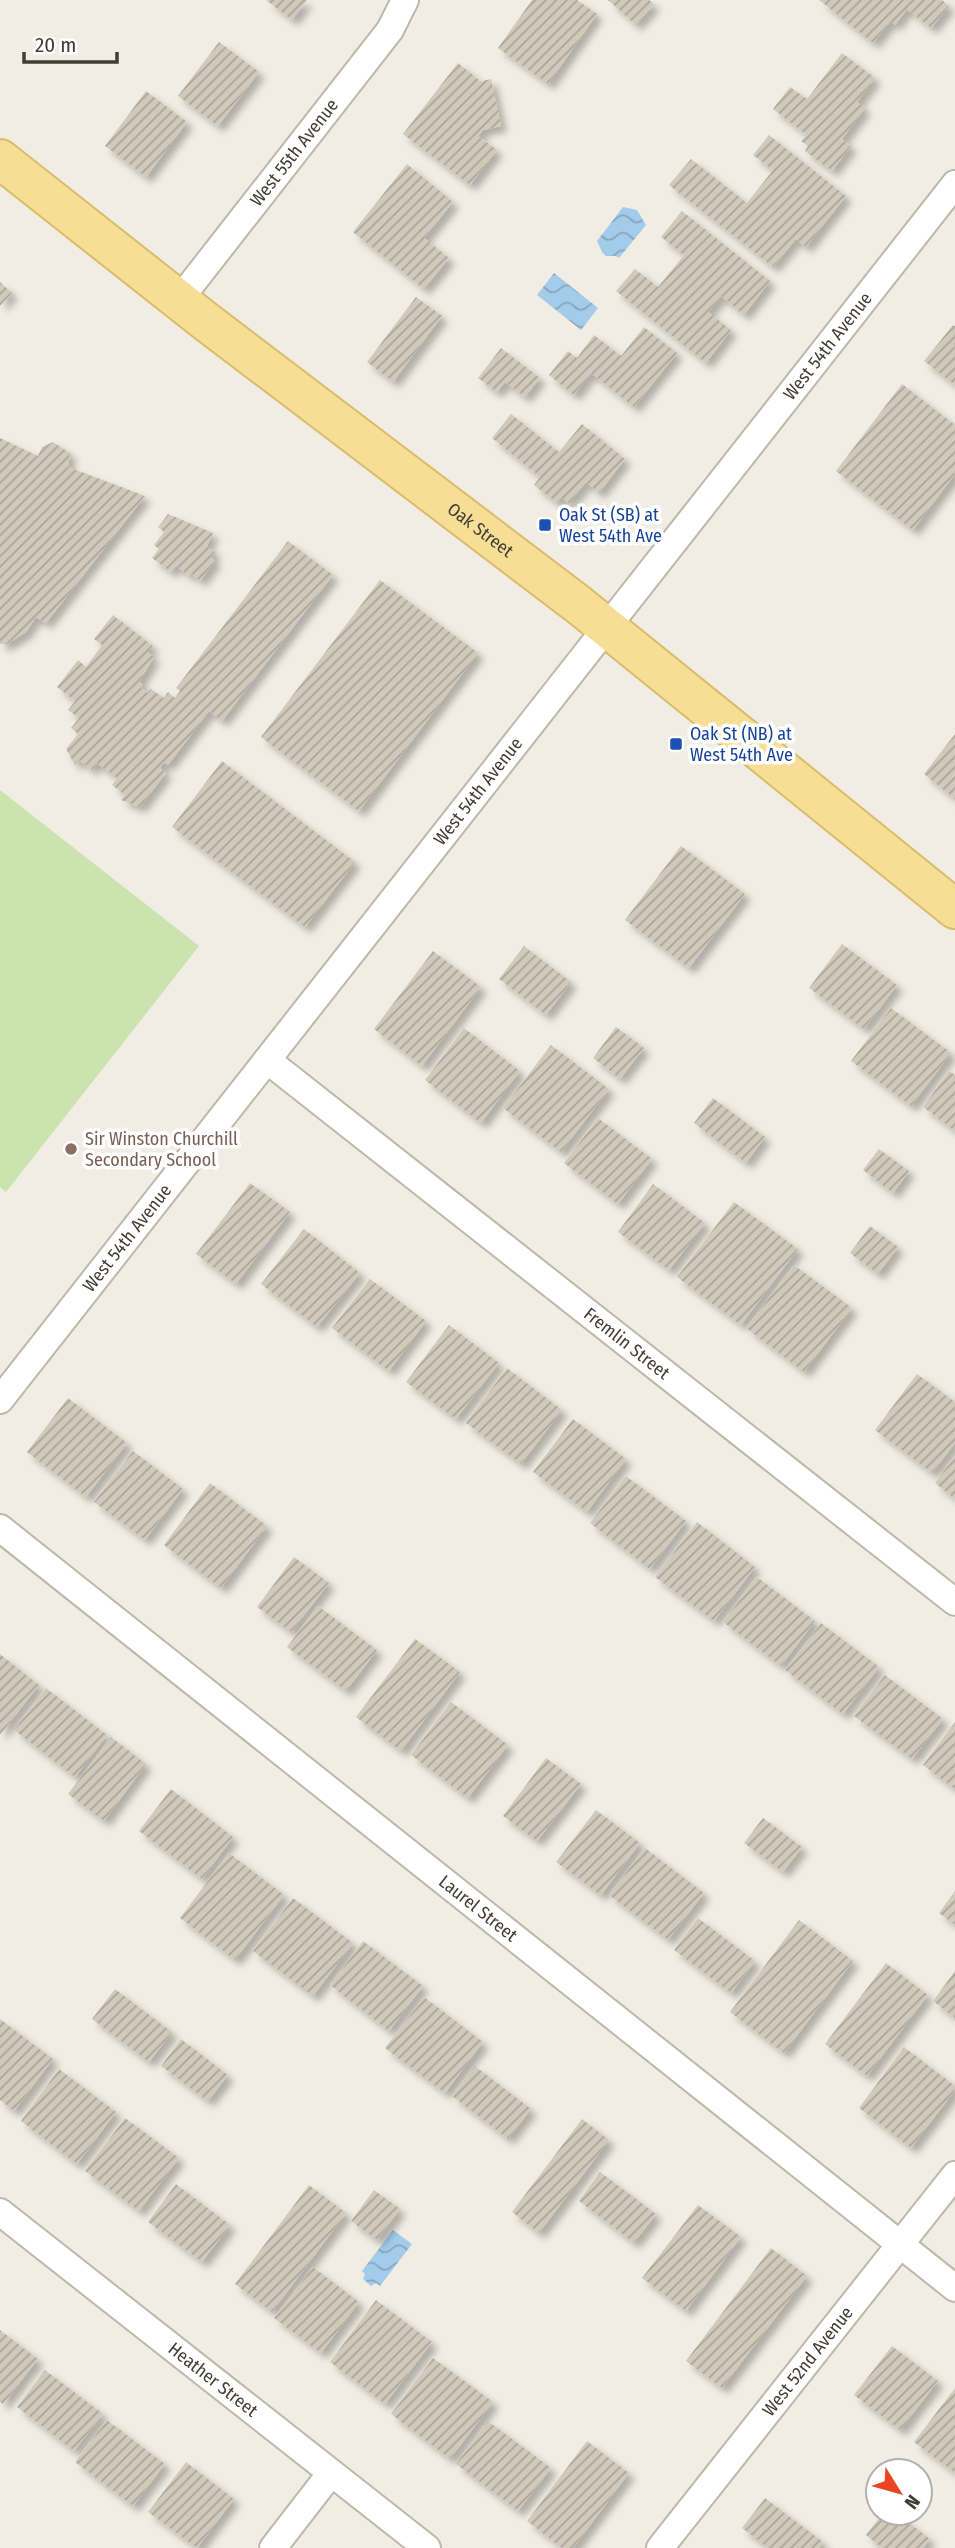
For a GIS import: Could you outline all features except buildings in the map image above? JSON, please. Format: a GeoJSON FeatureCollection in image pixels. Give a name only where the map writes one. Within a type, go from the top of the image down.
{"type":"FeatureCollection","features":[{"type":"Feature","properties":{"kind":"main road","name":"Oak Street"},"geometry":{"type":"LineString","coordinates":[[0,159],[179,300],[606,627],[955,909]]}},
{"type":"Feature","properties":{"kind":"street","name":"West 55th Avenue"},"geometry":{"type":"LineString","coordinates":[[179,300],[390,30],[405,0]]}},
{"type":"Feature","properties":{"kind":"street","name":"West 54th Avenue"},"geometry":{"type":"LineString","coordinates":[[0,1400],[955,184]]}},
{"type":"Feature","properties":{"kind":"street","name":"Fremlin Street"},"geometry":{"type":"LineString","coordinates":[[267,1060],[955,1602]]}},
{"type":"Feature","properties":{"kind":"street","name":"Laurel Street"},"geometry":{"type":"LineString","coordinates":[[0,1528],[955,2288]]}},
{"type":"Feature","properties":{"kind":"street","name":"West 52nd Avenue"},"geometry":{"type":"LineString","coordinates":[[660,2548],[955,2175]]}},
{"type":"Feature","properties":{"kind":"street","name":"Heather Street"},"geometry":{"type":"LineString","coordinates":[[0,2212],[427,2548]]}},
{"type":"Feature","properties":{"kind":"street"},"geometry":{"type":"LineString","coordinates":[[273,2548],[331,2473]]}},
{"type":"Feature","properties":{"kind":"green space"},"geometry":{"type":"Polygon","coordinates":[[[0,790],[199,946],[6,1192],[0,1187],[0,790]]]}},
{"type":"Feature","properties":{"kind":"water"},"geometry":{"type":"Polygon","coordinates":[[[623,207],[637,210],[646,225],[619,258],[606,256],[597,241],[623,207]]]}},
{"type":"Feature","properties":{"kind":"water"},"geometry":{"type":"Polygon","coordinates":[[[554,273],[598,308],[581,330],[537,295],[554,273]]]}},
{"type":"Feature","properties":{"kind":"water"},"geometry":{"type":"Polygon","coordinates":[[[393,2230],[412,2244],[380,2286],[376,2283],[371,2286],[363,2279],[365,2274],[362,2271],[393,2230]]]}},
{"type":"Feature","properties":{"kind":"place","name":"Oak St (SB) at West 54th Ave"},"geometry":{"type":"Point","coordinates":[545,525]}},
{"type":"Feature","properties":{"kind":"place","name":"Oak St (NB) at West 54th Ave"},"geometry":{"type":"Point","coordinates":[676,744]}},
{"type":"Feature","properties":{"kind":"place","name":"Sir Winston Churchill Secondary School"},"geometry":{"type":"Point","coordinates":[71,1149]}}]}
